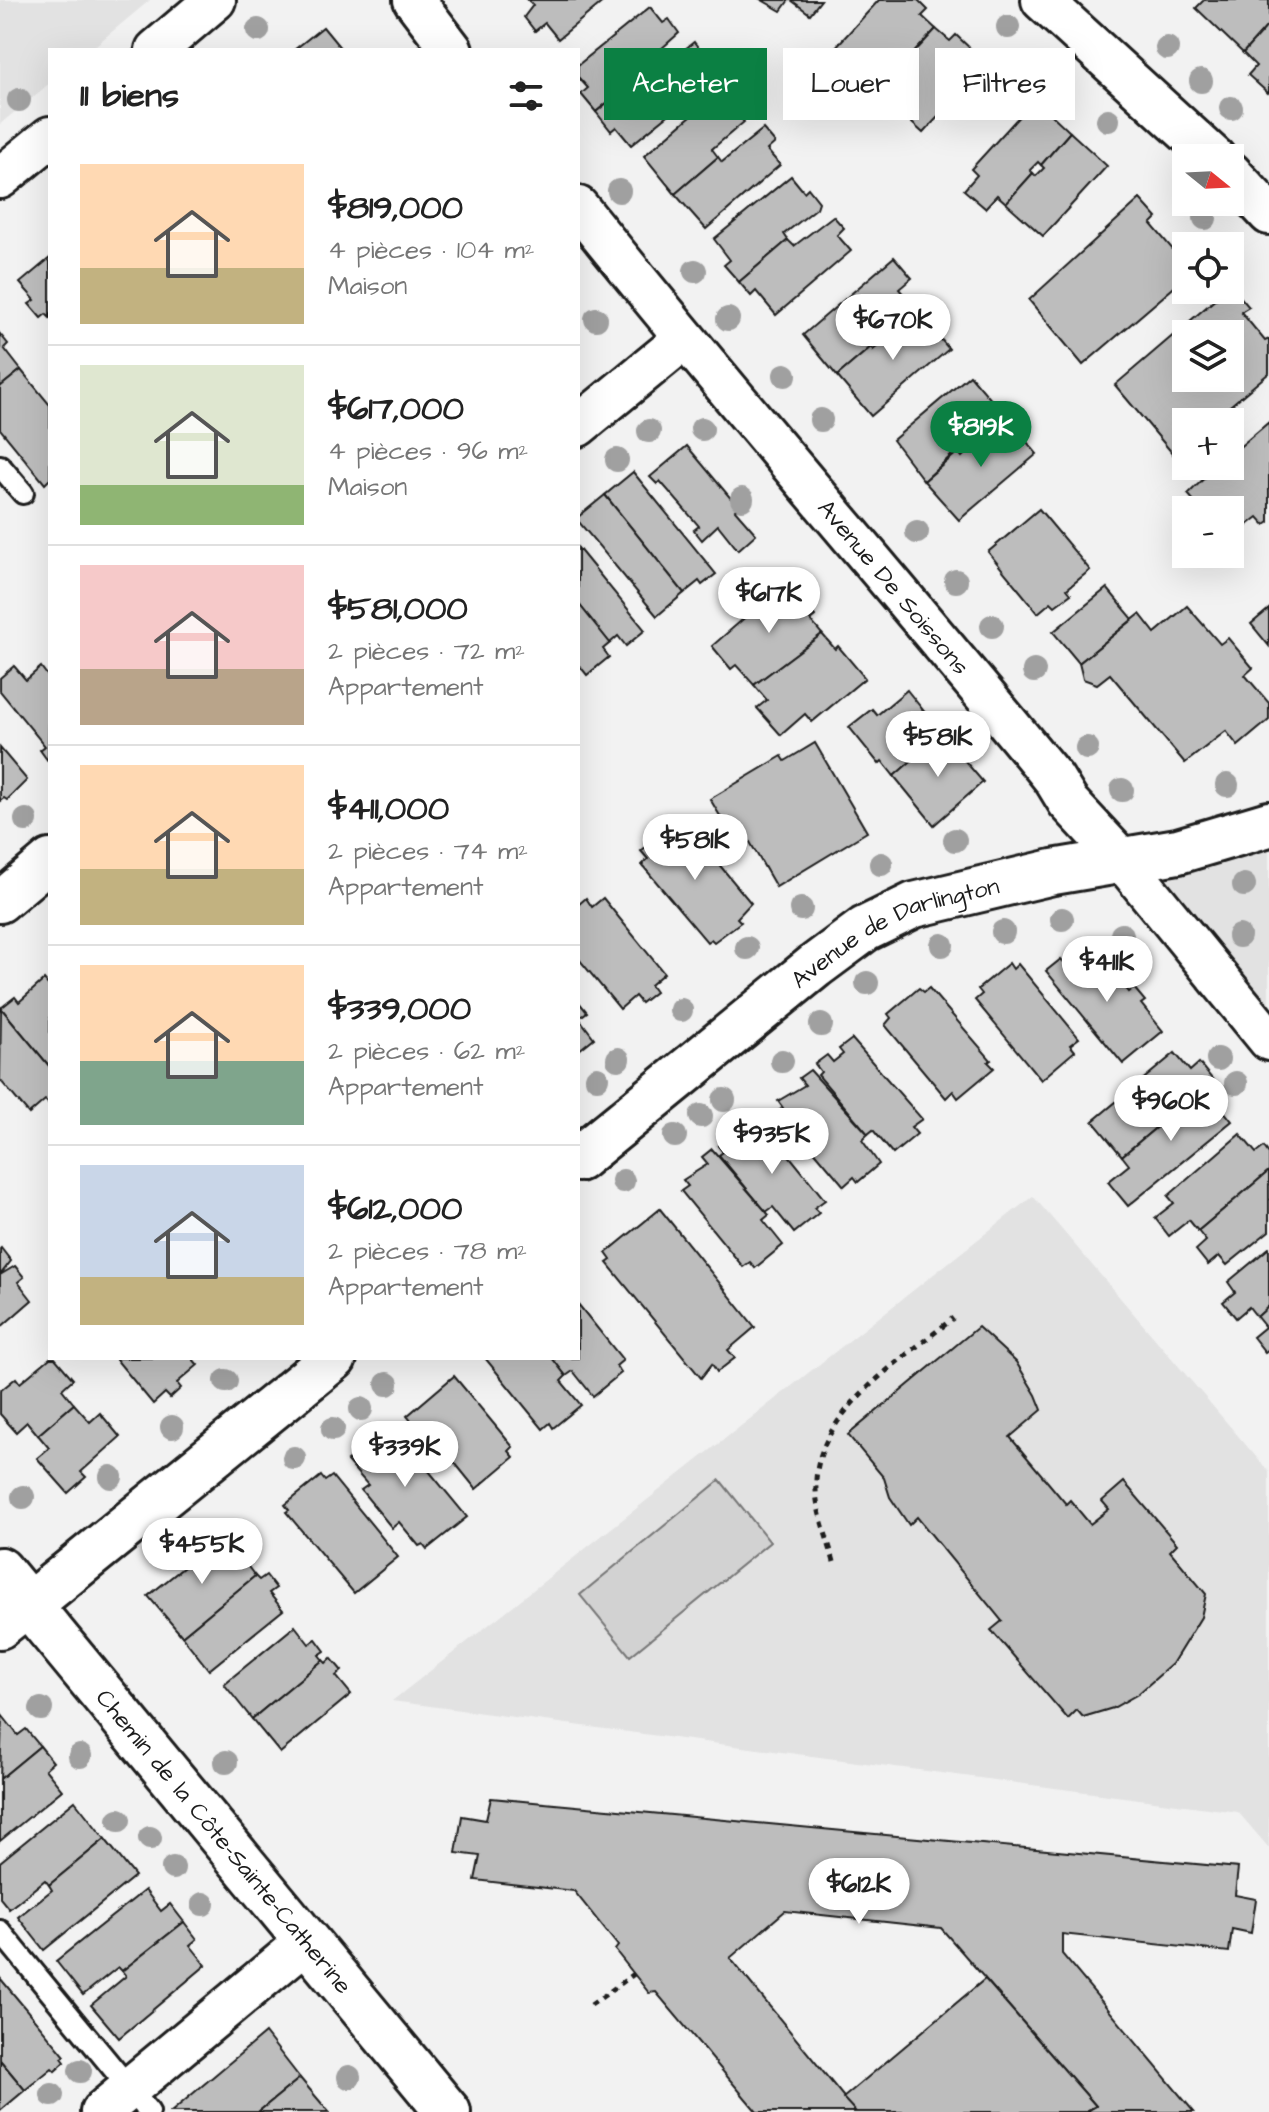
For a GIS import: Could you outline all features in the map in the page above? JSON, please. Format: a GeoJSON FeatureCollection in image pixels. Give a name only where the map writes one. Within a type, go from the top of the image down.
{"type":"FeatureCollection","features":[{"type":"Feature","properties":{"kind":"street"},"geometry":{"type":"LineString","coordinates":[[158,48],[215,0]]}},
{"type":"Feature","properties":{"kind":"street"},"geometry":{"type":"LineString","coordinates":[[414,0],[450,48]]}},
{"type":"Feature","properties":{"kind":"street"},"geometry":{"type":"LineString","coordinates":[[1042,0],[1200,144]]}},
{"type":"Feature","properties":{"kind":"street"},"geometry":{"type":"LineString","coordinates":[[0,178],[48,139]]}},
{"type":"Feature","properties":{"kind":"street"},"geometry":{"type":"LineString","coordinates":[[1244,187],[1269,214]]}},
{"type":"Feature","properties":{"kind":"street","name":"Avenue De Soissons"},"geometry":{"type":"LineString","coordinates":[[580,210],[683,340],[942,643],[1054,779],[1068,802],[1123,861],[1269,1040]]}},
{"type":"Feature","properties":{"kind":"street"},"geometry":{"type":"LineString","coordinates":[[580,424],[683,340]]}},
{"type":"Feature","properties":{"kind":"street","name":"Avenue de Darlington"},"geometry":{"type":"LineString","coordinates":[[580,1157],[865,929],[914,905],[1053,872],[1178,851],[1269,824]]}},
{"type":"Feature","properties":{"kind":"street"},"geometry":{"type":"LineString","coordinates":[[0,902],[48,862]]}},
{"type":"Feature","properties":{"kind":"street"},"geometry":{"type":"LineString","coordinates":[[15,1616],[332,1360]]}},
{"type":"Feature","properties":{"kind":"street","name":"Chemin de la Côte-Sainte-Catherine"},"geometry":{"type":"LineString","coordinates":[[0,1570],[15,1616],[307,1941],[448,2112]]}},
{"type":"Feature","properties":{"kind":"street"},"geometry":{"type":"LineString","coordinates":[[127,2104],[307,1941]]}},
{"type":"Feature","properties":{"kind":"lane"},"geometry":{"type":"LineString","coordinates":[[0,466],[23,493]]}},
{"type":"Feature","properties":{"kind":"lane"},"geometry":{"type":"LineString","coordinates":[[0,1931],[127,2104]]}},
{"type":"Feature","properties":{"kind":"path"},"geometry":{"type":"LineString","coordinates":[[834,1562],[816,1489],[823,1447],[862,1395],[953,1318]]}},
{"type":"Feature","properties":{"kind":"path"},"geometry":{"type":"LineString","coordinates":[[591,2005],[634,1974]]}},
{"type":"Feature","properties":{"kind":"shaded area"},"geometry":{"type":"Polygon","coordinates":[[[0,0],[150,0],[92,48],[48,48],[48,85],[0,124],[0,0]]]}},
{"type":"Feature","properties":{"kind":"shaded area"},"geometry":{"type":"Polygon","coordinates":[[[1269,834],[1269,1033],[1127,865],[1269,834]]]}},
{"type":"Feature","properties":{"kind":"shaded area"},"geometry":{"type":"Polygon","coordinates":[[[1033,1196],[1269,1472],[1269,1848],[1238,1812],[392,1701],[1033,1196]]]}},
{"type":"Feature","properties":{"kind":"shaded area"},"geometry":{"type":"Polygon","coordinates":[[[720,1480],[770,1542],[630,1656],[580,1595],[720,1480]]]}},
{"type":"Feature","properties":{"kind":"building"},"geometry":{"type":"Polygon","coordinates":[[[528,0],[605,0],[558,39],[545,23],[535,31],[524,17],[533,5],[528,0]]]}},
{"type":"Feature","properties":{"kind":"building"},"geometry":{"type":"Polygon","coordinates":[[[762,0],[789,0],[781,11],[762,0]]]}},
{"type":"Feature","properties":{"kind":"building"},"geometry":{"type":"Polygon","coordinates":[[[791,0],[821,0],[810,14],[791,0]]]}},
{"type":"Feature","properties":{"kind":"building"},"geometry":{"type":"Polygon","coordinates":[[[879,0],[918,0],[928,10],[922,16],[936,29],[918,48],[835,48],[879,0]]]}},
{"type":"Feature","properties":{"kind":"building"},"geometry":{"type":"Polygon","coordinates":[[[1204,0],[1269,0],[1269,24],[1243,53],[1196,8],[1204,0]]]}},
{"type":"Feature","properties":{"kind":"building"},"geometry":{"type":"Polygon","coordinates":[[[650,7],[663,23],[669,19],[679,33],[662,48],[604,48],[604,105],[596,112],[581,94],[588,88],[580,79],[580,63],[650,7]]]}},
{"type":"Feature","properties":{"kind":"building"},"geometry":{"type":"Polygon","coordinates":[[[1269,24],[1268,93],[1248,75],[1256,66],[1243,53],[1269,24]]]}},
{"type":"Feature","properties":{"kind":"building"},"geometry":{"type":"Polygon","coordinates":[[[323,27],[340,48],[297,48],[323,27]]]}},
{"type":"Feature","properties":{"kind":"building"},"geometry":{"type":"Polygon","coordinates":[[[936,29],[950,41],[956,35],[970,48],[935,48],[935,120],[923,133],[909,120],[919,120],[918,48],[936,29]]]}},
{"type":"Feature","properties":{"kind":"building"},"geometry":{"type":"Polygon","coordinates":[[[604,105],[604,120],[662,120],[631,145],[616,127],[611,131],[596,112],[604,105]]]}},
{"type":"Feature","properties":{"kind":"building"},"geometry":{"type":"Polygon","coordinates":[[[686,120],[744,122],[712,149],[718,157],[675,194],[644,156],[686,120]]]}},
{"type":"Feature","properties":{"kind":"building"},"geometry":{"type":"Polygon","coordinates":[[[1016,120],[1057,120],[1070,132],[1041,165],[1038,162],[1030,170],[1033,173],[1006,203],[997,195],[985,208],[964,190],[977,175],[971,169],[1016,120]]]}},
{"type":"Feature","properties":{"kind":"building"},"geometry":{"type":"Polygon","coordinates":[[[763,129],[775,143],[767,150],[780,165],[706,229],[675,194],[718,157],[722,162],[763,129]]]}},
{"type":"Feature","properties":{"kind":"building"},"geometry":{"type":"Polygon","coordinates":[[[1070,132],[1107,166],[1043,236],[1006,203],[1033,173],[1036,176],[1044,168],[1041,165],[1070,132]]]}},
{"type":"Feature","properties":{"kind":"building"},"geometry":{"type":"Polygon","coordinates":[[[791,176],[804,192],[808,188],[819,202],[817,208],[784,234],[788,240],[739,282],[724,265],[730,260],[714,239],[791,176]]]}},
{"type":"Feature","properties":{"kind":"building"},"geometry":{"type":"Polygon","coordinates":[[[1140,199],[1157,218],[1151,224],[1172,249],[1172,289],[1083,365],[1029,300],[1140,199]]]}},
{"type":"Feature","properties":{"kind":"building"},"geometry":{"type":"Polygon","coordinates":[[[833,216],[844,228],[837,235],[851,251],[776,315],[756,291],[751,296],[739,282],[788,240],[794,246],[833,216]]]}},
{"type":"Feature","properties":{"kind":"building"},"geometry":{"type":"Polygon","coordinates":[[[894,257],[912,278],[899,289],[915,308],[886,333],[882,329],[866,342],[871,347],[837,376],[803,335],[894,257]]]}},
{"type":"Feature","properties":{"kind":"building"},"geometry":{"type":"Polygon","coordinates":[[[48,260],[48,316],[46,314],[41,318],[29,304],[35,300],[20,283],[48,260]]]}},
{"type":"Feature","properties":{"kind":"building"},"geometry":{"type":"Polygon","coordinates":[[[1244,301],[1249,307],[1241,312],[1265,341],[1269,339],[1269,373],[1228,408],[1172,408],[1172,453],[1115,385],[1172,336],[1172,392],[1244,392],[1244,320],[1191,320],[1210,304],[1244,304],[1244,301]]]}},
{"type":"Feature","properties":{"kind":"building"},"geometry":{"type":"Polygon","coordinates":[[[915,308],[949,349],[871,416],[837,376],[871,347],[873,350],[889,337],[886,333],[915,308]]]}},
{"type":"Feature","properties":{"kind":"building"},"geometry":{"type":"Polygon","coordinates":[[[0,334],[8,344],[4,348],[21,370],[0,387],[0,334]]]}},
{"type":"Feature","properties":{"kind":"building"},"geometry":{"type":"Polygon","coordinates":[[[21,370],[48,403],[48,481],[45,484],[0,429],[0,387],[21,370]]]}},
{"type":"Feature","properties":{"kind":"building"},"geometry":{"type":"Polygon","coordinates":[[[970,375],[1005,416],[974,441],[971,437],[924,481],[893,440],[970,375]]]}},
{"type":"Feature","properties":{"kind":"building"},"geometry":{"type":"Polygon","coordinates":[[[1005,416],[1037,454],[959,520],[924,481],[958,452],[962,457],[1005,416]]]}},
{"type":"Feature","properties":{"kind":"building"},"geometry":{"type":"Polygon","coordinates":[[[1269,422],[1269,522],[1265,525],[1258,517],[1244,528],[1244,496],[1188,494],[1202,480],[1244,480],[1244,443],[1269,422]]]}},
{"type":"Feature","properties":{"kind":"building"},"geometry":{"type":"Polygon","coordinates":[[[687,446],[738,507],[735,510],[756,534],[738,550],[718,525],[702,540],[694,530],[699,526],[660,481],[657,484],[650,477],[687,446]]]}},
{"type":"Feature","properties":{"kind":"building"},"geometry":{"type":"Polygon","coordinates":[[[633,472],[716,574],[702,585],[699,581],[684,593],[605,495],[633,472]]]}},
{"type":"Feature","properties":{"kind":"building"},"geometry":{"type":"Polygon","coordinates":[[[605,495],[684,593],[657,616],[580,523],[580,515],[605,495]]]}},
{"type":"Feature","properties":{"kind":"building"},"geometry":{"type":"Polygon","coordinates":[[[1039,509],[1090,570],[1067,589],[1071,594],[1055,606],[1051,602],[1038,613],[988,552],[1039,509]]]}},
{"type":"Feature","properties":{"kind":"building"},"geometry":{"type":"Polygon","coordinates":[[[580,550],[645,630],[626,646],[618,636],[610,643],[580,606],[580,550]]]}},
{"type":"Feature","properties":{"kind":"building"},"geometry":{"type":"Polygon","coordinates":[[[786,582],[815,616],[810,620],[822,634],[754,685],[736,665],[731,669],[712,646],[786,582]]]}},
{"type":"Feature","properties":{"kind":"building"},"geometry":{"type":"Polygon","coordinates":[[[1107,588],[1133,619],[1079,663],[1053,632],[1107,588]]]}},
{"type":"Feature","properties":{"kind":"building"},"geometry":{"type":"Polygon","coordinates":[[[580,606],[610,643],[603,649],[609,657],[587,675],[580,666],[580,606]]]}},
{"type":"Feature","properties":{"kind":"building"},"geometry":{"type":"Polygon","coordinates":[[[1187,606],[1220,644],[1228,638],[1253,668],[1245,675],[1269,703],[1269,720],[1238,746],[1226,731],[1185,763],[1110,674],[1097,684],[1083,679],[1079,663],[1140,614],[1155,633],[1187,606]]]}},
{"type":"Feature","properties":{"kind":"building"},"geometry":{"type":"Polygon","coordinates":[[[1269,609],[1269,646],[1251,624],[1269,609]]]}},
{"type":"Feature","properties":{"kind":"building"},"geometry":{"type":"Polygon","coordinates":[[[822,634],[835,649],[838,646],[865,678],[812,722],[805,714],[781,735],[757,708],[767,700],[754,685],[822,634]]]}},
{"type":"Feature","properties":{"kind":"building"},"geometry":{"type":"Polygon","coordinates":[[[14,666],[26,680],[41,667],[48,676],[48,761],[40,750],[45,746],[0,691],[0,678],[14,666]]]}},
{"type":"Feature","properties":{"kind":"building"},"geometry":{"type":"Polygon","coordinates":[[[907,690],[942,734],[894,776],[882,761],[879,764],[849,727],[872,709],[877,715],[907,690]]]}},
{"type":"Feature","properties":{"kind":"building"},"geometry":{"type":"Polygon","coordinates":[[[942,734],[983,782],[934,825],[894,776],[942,734]]]}},
{"type":"Feature","properties":{"kind":"building"},"geometry":{"type":"Polygon","coordinates":[[[815,743],[867,832],[776,887],[743,830],[732,836],[710,799],[782,756],[785,761],[815,743]]]}},
{"type":"Feature","properties":{"kind":"building"},"geometry":{"type":"Polygon","coordinates":[[[0,748],[27,780],[7,800],[4,798],[0,801],[0,748]]]}},
{"type":"Feature","properties":{"kind":"building"},"geometry":{"type":"Polygon","coordinates":[[[673,823],[681,833],[688,827],[751,903],[737,918],[741,922],[714,942],[711,939],[707,942],[642,865],[648,859],[641,851],[673,823]]]}},
{"type":"Feature","properties":{"kind":"building"},"geometry":{"type":"Polygon","coordinates":[[[586,898],[592,907],[603,898],[664,973],[650,985],[655,992],[641,1003],[635,996],[620,1009],[580,960],[580,903],[586,898]]]}},
{"type":"Feature","properties":{"kind":"building"},"geometry":{"type":"Polygon","coordinates":[[[1093,948],[1129,992],[1134,988],[1145,1001],[1141,1004],[1163,1031],[1123,1064],[1046,971],[1061,959],[1065,964],[1073,958],[1077,962],[1093,948]]]}},
{"type":"Feature","properties":{"kind":"building"},"geometry":{"type":"Polygon","coordinates":[[[1009,963],[1013,969],[1018,964],[1079,1038],[1070,1045],[1075,1051],[1041,1080],[975,1000],[982,994],[978,989],[1009,963]]]}},
{"type":"Feature","properties":{"kind":"building"},"geometry":{"type":"Polygon","coordinates":[[[44,980],[48,985],[48,1065],[1,1008],[15,997],[19,1002],[44,980]]]}},
{"type":"Feature","properties":{"kind":"building"},"geometry":{"type":"Polygon","coordinates":[[[919,988],[924,992],[929,988],[991,1060],[988,1062],[994,1068],[958,1098],[953,1091],[946,1098],[885,1025],[891,1018],[888,1014],[919,988]]]}},
{"type":"Feature","properties":{"kind":"building"},"geometry":{"type":"Polygon","coordinates":[[[580,1003],[587,1012],[580,1017],[580,1003]]]}},
{"type":"Feature","properties":{"kind":"building"},"geometry":{"type":"Polygon","coordinates":[[[1,1008],[48,1065],[48,1103],[45,1100],[29,1114],[0,1080],[1,1008]]]}},
{"type":"Feature","properties":{"kind":"building"},"geometry":{"type":"Polygon","coordinates":[[[580,1019],[594,1038],[580,1049],[580,1019]]]}},
{"type":"Feature","properties":{"kind":"building"},"geometry":{"type":"Polygon","coordinates":[[[852,1039],[922,1119],[911,1127],[917,1134],[893,1154],[873,1130],[868,1134],[818,1075],[821,1072],[815,1064],[827,1055],[833,1062],[843,1054],[839,1049],[852,1039]]]}},
{"type":"Feature","properties":{"kind":"building"},"geometry":{"type":"Polygon","coordinates":[[[1175,1053],[1190,1071],[1199,1063],[1213,1080],[1122,1156],[1093,1121],[1175,1053]]]}},
{"type":"Feature","properties":{"kind":"building"},"geometry":{"type":"Polygon","coordinates":[[[810,1070],[868,1134],[862,1140],[879,1164],[858,1182],[854,1177],[844,1186],[780,1110],[783,1108],[778,1101],[805,1085],[799,1078],[810,1070]]]}},
{"type":"Feature","properties":{"kind":"building"},"geometry":{"type":"Polygon","coordinates":[[[1213,1080],[1227,1097],[1218,1104],[1232,1121],[1128,1206],[1108,1182],[1129,1165],[1122,1156],[1213,1080]]]}},
{"type":"Feature","properties":{"kind":"building"},"geometry":{"type":"Polygon","coordinates":[[[756,1120],[761,1125],[763,1123],[825,1200],[814,1208],[819,1213],[794,1233],[773,1207],[766,1212],[719,1155],[723,1152],[718,1146],[730,1136],[735,1142],[756,1120]]]}},
{"type":"Feature","properties":{"kind":"building"},"geometry":{"type":"Polygon","coordinates":[[[1240,1134],[1256,1153],[1264,1147],[1269,1154],[1269,1171],[1198,1231],[1189,1220],[1169,1236],[1155,1218],[1174,1203],[1168,1196],[1240,1134]]]}},
{"type":"Feature","properties":{"kind":"building"},"geometry":{"type":"Polygon","coordinates":[[[712,1149],[769,1215],[763,1220],[783,1245],[755,1268],[750,1262],[743,1267],[681,1191],[688,1186],[683,1180],[708,1164],[702,1157],[712,1149]]]}},
{"type":"Feature","properties":{"kind":"building"},"geometry":{"type":"Polygon","coordinates":[[[1269,1171],[1269,1231],[1227,1265],[1219,1256],[1208,1265],[1196,1250],[1206,1241],[1198,1231],[1269,1171]]]}},
{"type":"Feature","properties":{"kind":"building"},"geometry":{"type":"Polygon","coordinates":[[[660,1209],[755,1327],[728,1350],[735,1358],[717,1372],[712,1364],[701,1378],[607,1263],[611,1260],[606,1253],[660,1209]]]}},
{"type":"Feature","properties":{"kind":"building"},"geometry":{"type":"Polygon","coordinates":[[[1269,1248],[1269,1306],[1257,1317],[1249,1307],[1236,1318],[1223,1302],[1235,1292],[1228,1282],[1269,1248]]]}},
{"type":"Feature","properties":{"kind":"building"},"geometry":{"type":"Polygon","coordinates":[[[0,1249],[11,1261],[0,1275],[0,1249]]]}},
{"type":"Feature","properties":{"kind":"building"},"geometry":{"type":"Polygon","coordinates":[[[15,1266],[24,1277],[18,1282],[32,1300],[0,1328],[0,1275],[15,1266]]]}},
{"type":"Feature","properties":{"kind":"building"},"geometry":{"type":"Polygon","coordinates":[[[580,1306],[623,1360],[616,1366],[621,1373],[593,1396],[573,1371],[566,1376],[554,1360],[580,1360],[580,1306]]]}},
{"type":"Feature","properties":{"kind":"building"},"geometry":{"type":"Polygon","coordinates":[[[1269,1306],[1269,1349],[1265,1352],[1253,1337],[1265,1327],[1257,1317],[1269,1306]]]}},
{"type":"Feature","properties":{"kind":"building"},"geometry":{"type":"Polygon","coordinates":[[[978,1327],[1016,1362],[1036,1395],[1042,1410],[1010,1437],[1066,1504],[1070,1500],[1090,1524],[1109,1509],[1102,1501],[1124,1482],[1177,1544],[1170,1551],[1206,1594],[1201,1617],[1172,1664],[1138,1694],[1113,1708],[1083,1717],[1077,1710],[1068,1719],[991,1630],[1002,1621],[917,1517],[909,1525],[890,1497],[884,1478],[848,1435],[978,1327]]]}},
{"type":"Feature","properties":{"kind":"building"},"geometry":{"type":"Polygon","coordinates":[[[48,1360],[57,1360],[73,1379],[62,1389],[74,1404],[38,1435],[27,1422],[16,1432],[0,1414],[0,1391],[16,1378],[20,1383],[48,1360]]]}},
{"type":"Feature","properties":{"kind":"building"},"geometry":{"type":"Polygon","coordinates":[[[117,1360],[194,1360],[198,1365],[177,1383],[181,1388],[170,1398],[165,1393],[153,1404],[117,1360]]]}},
{"type":"Feature","properties":{"kind":"building"},"geometry":{"type":"Polygon","coordinates":[[[487,1360],[554,1360],[566,1376],[561,1381],[581,1405],[553,1428],[550,1423],[543,1429],[487,1360]]]}},
{"type":"Feature","properties":{"kind":"building"},"geometry":{"type":"Polygon","coordinates":[[[454,1376],[513,1447],[509,1451],[514,1457],[476,1489],[438,1442],[432,1447],[407,1416],[454,1376]]]}},
{"type":"Feature","properties":{"kind":"building"},"geometry":{"type":"Polygon","coordinates":[[[74,1404],[90,1422],[100,1413],[120,1437],[81,1472],[86,1477],[68,1493],[37,1458],[49,1448],[38,1435],[74,1404]]]}},
{"type":"Feature","properties":{"kind":"building"},"geometry":{"type":"Polygon","coordinates":[[[391,1425],[467,1517],[427,1549],[423,1544],[419,1546],[399,1522],[392,1528],[361,1490],[368,1485],[347,1461],[391,1425]]]}},
{"type":"Feature","properties":{"kind":"building"},"geometry":{"type":"Polygon","coordinates":[[[321,1476],[325,1481],[332,1476],[398,1557],[354,1593],[286,1512],[289,1510],[285,1505],[321,1476]]]}},
{"type":"Feature","properties":{"kind":"building"},"geometry":{"type":"Polygon","coordinates":[[[224,1535],[255,1576],[182,1636],[148,1596],[224,1535]]]}},
{"type":"Feature","properties":{"kind":"building"},"geometry":{"type":"Polygon","coordinates":[[[266,1575],[276,1588],[269,1593],[283,1610],[209,1670],[182,1636],[255,1576],[259,1580],[266,1575]]]}},
{"type":"Feature","properties":{"kind":"building"},"geometry":{"type":"Polygon","coordinates":[[[295,1626],[309,1644],[316,1639],[325,1651],[319,1655],[323,1660],[252,1719],[224,1684],[295,1626]]]}},
{"type":"Feature","properties":{"kind":"building"},"geometry":{"type":"Polygon","coordinates":[[[331,1658],[342,1671],[336,1676],[351,1694],[280,1753],[252,1719],[323,1660],[326,1663],[331,1658]]]}},
{"type":"Feature","properties":{"kind":"building"},"geometry":{"type":"Polygon","coordinates":[[[2,1715],[18,1735],[26,1729],[40,1746],[0,1779],[2,1715]]]}},
{"type":"Feature","properties":{"kind":"building"},"geometry":{"type":"Polygon","coordinates":[[[40,1746],[53,1762],[45,1769],[62,1790],[0,1841],[0,1779],[40,1746]]]}},
{"type":"Feature","properties":{"kind":"building"},"geometry":{"type":"Polygon","coordinates":[[[491,1798],[1238,1868],[1235,1895],[1256,1899],[1251,1933],[1232,1929],[1229,1952],[1062,1934],[1062,1954],[1194,2112],[1086,2112],[1096,2106],[941,1928],[785,1911],[730,1958],[856,2112],[757,2112],[656,1992],[649,1993],[615,1950],[618,1946],[574,1891],[475,1880],[480,1856],[456,1853],[462,1816],[486,1820],[491,1798]]]}},
{"type":"Feature","properties":{"kind":"building"},"geometry":{"type":"Polygon","coordinates":[[[75,1801],[105,1839],[49,1885],[45,1880],[9,1909],[0,1898],[0,1862],[75,1801]]]}},
{"type":"Feature","properties":{"kind":"building"},"geometry":{"type":"Polygon","coordinates":[[[105,1839],[135,1876],[44,1950],[18,1917],[52,1890],[49,1885],[105,1839]]]}},
{"type":"Feature","properties":{"kind":"building"},"geometry":{"type":"Polygon","coordinates":[[[145,1890],[161,1911],[170,1904],[184,1922],[122,1971],[118,1967],[83,1995],[56,1961],[145,1890]]]}},
{"type":"Feature","properties":{"kind":"building"},"geometry":{"type":"Polygon","coordinates":[[[184,1922],[197,1939],[190,1945],[206,1965],[119,2038],[91,2005],[126,1976],[122,1971],[184,1922]]]}},
{"type":"Feature","properties":{"kind":"building"},"geometry":{"type":"Polygon","coordinates":[[[0,1978],[65,2056],[62,2058],[65,2062],[55,2071],[52,2068],[25,2090],[0,2060],[0,1978]]]}},
{"type":"Feature","properties":{"kind":"building"},"geometry":{"type":"Polygon","coordinates":[[[985,1979],[1096,2106],[1084,2112],[856,2112],[843,2098],[985,1979]]]}},
{"type":"Feature","properties":{"kind":"building"},"geometry":{"type":"Polygon","coordinates":[[[265,2033],[300,2078],[258,2112],[171,2112],[265,2033]]]}},
{"type":"Feature","properties":{"kind":"building"},"geometry":{"type":"Polygon","coordinates":[[[0,2060],[25,2090],[0,2111],[0,2060]]]}},
{"type":"Feature","properties":{"kind":"building"},"geometry":{"type":"Polygon","coordinates":[[[300,2078],[329,2112],[258,2112],[300,2078]]]}}]}
